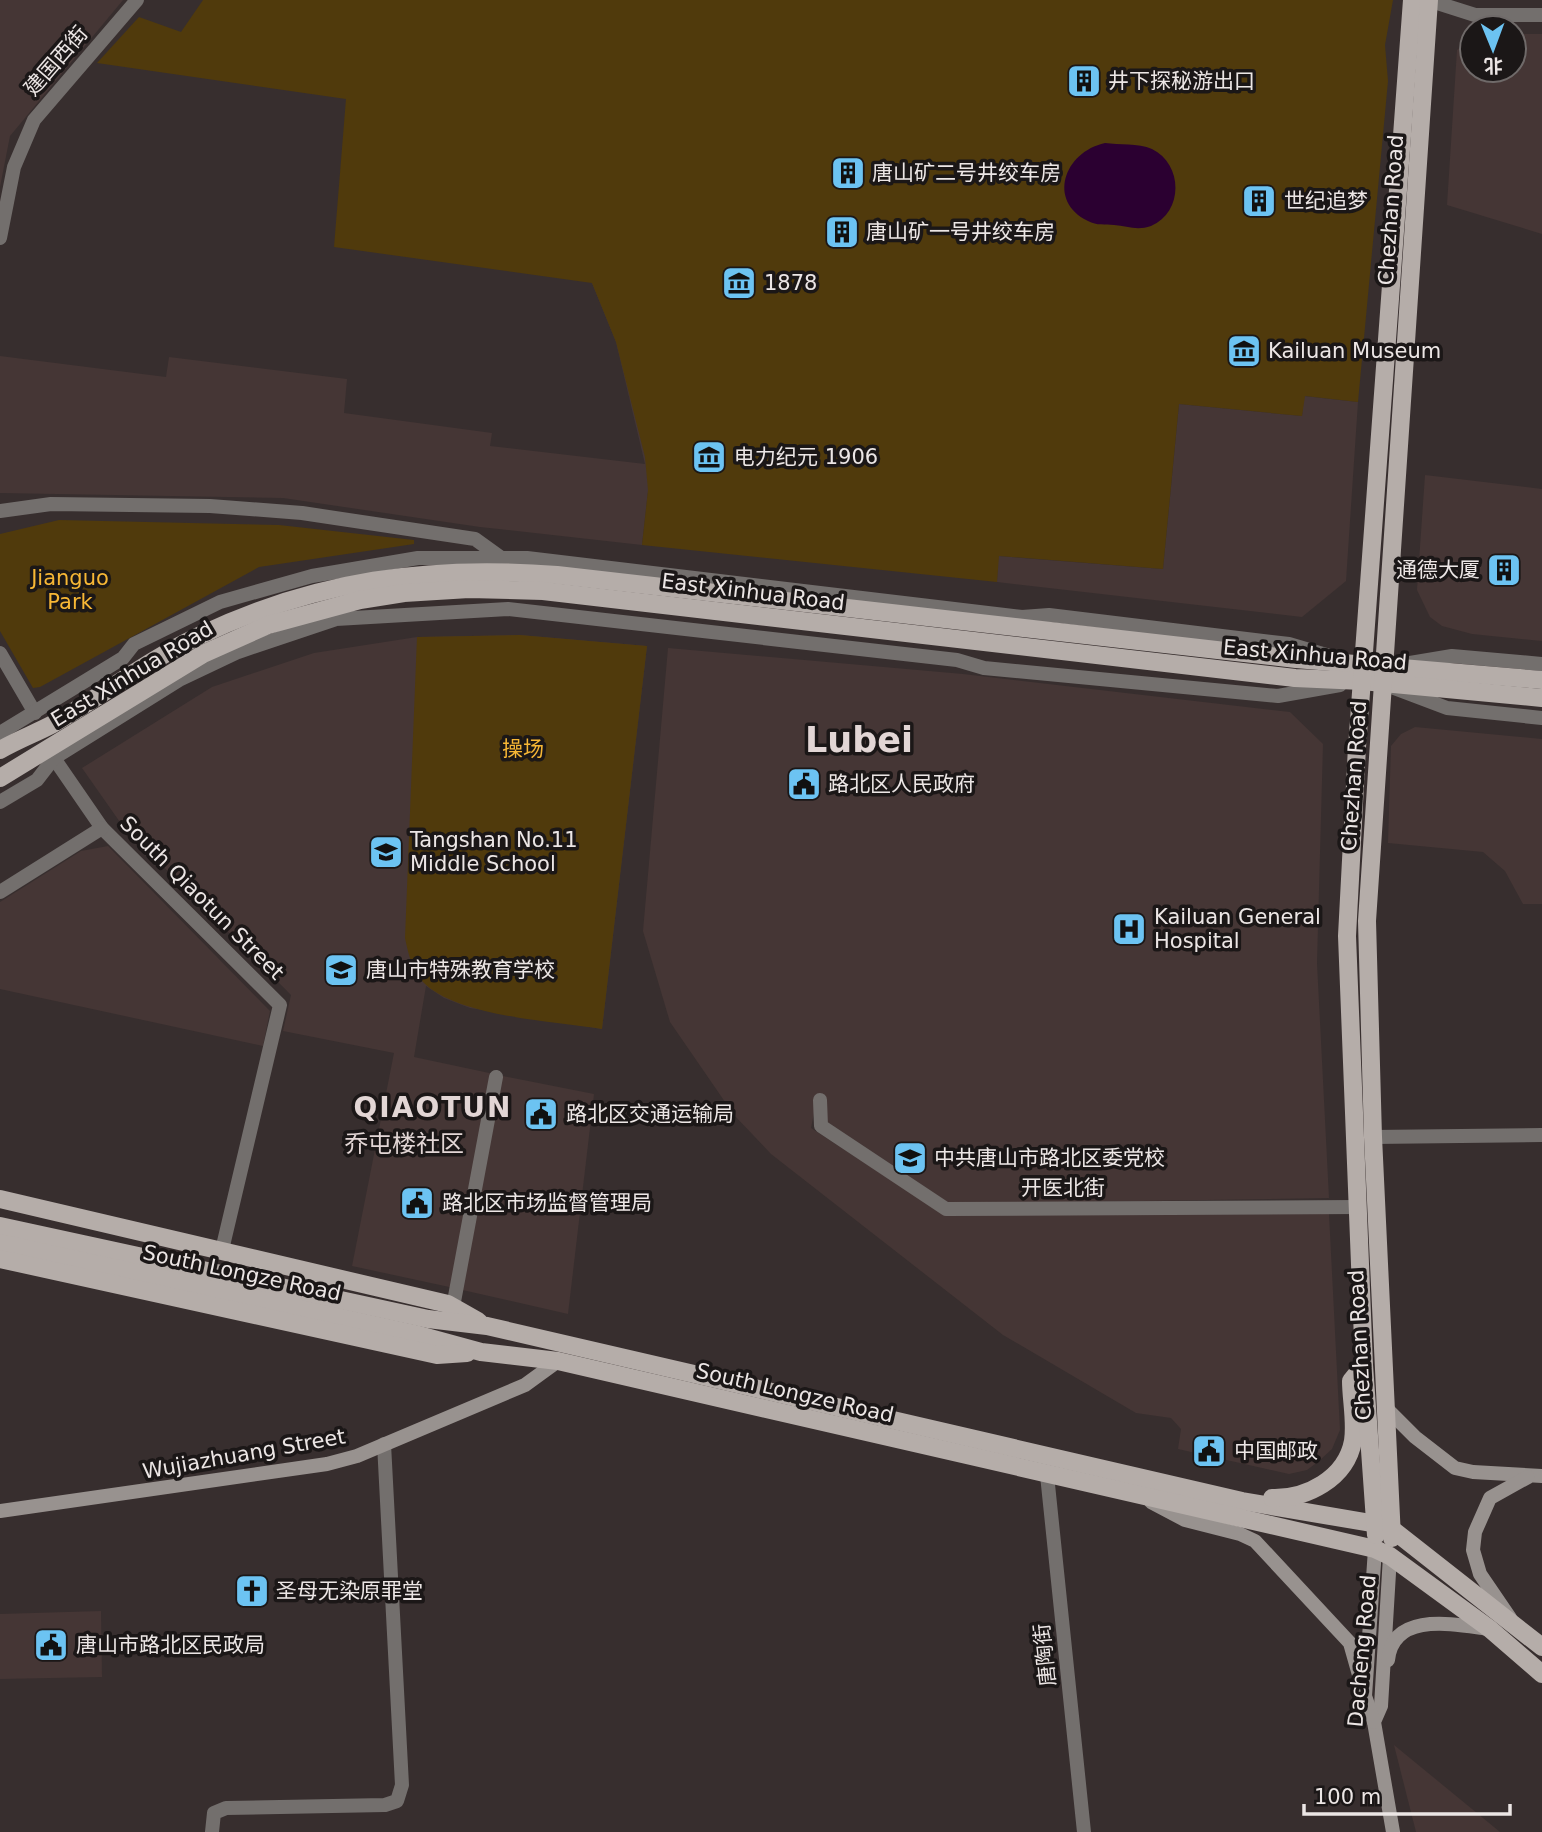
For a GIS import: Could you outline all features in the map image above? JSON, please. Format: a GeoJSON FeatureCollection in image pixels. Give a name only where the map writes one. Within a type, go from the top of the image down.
{"type":"FeatureCollection","features":[{"type":"Feature","properties":{"kind":"main road","name":"Chezhan Road"},"geometry":{"type":"LineString","coordinates":[[1382,1552],[1385,1527],[1385,1406],[1367,920],[1373,675],[1412,0]]}},
{"type":"Feature","properties":{"kind":"main road","name":"Chezhan Road"},"geometry":{"type":"LineString","coordinates":[[1385,1527],[1364,1365],[1347,936],[1373,675],[1428,0]]}},
{"type":"Feature","properties":{"kind":"main road","name":"East Xinhua Road"},"geometry":{"type":"LineString","coordinates":[[1,745],[52,724],[197,636],[246,615],[347,583],[458,570],[512,571],[1373,675],[1542,698]]}},
{"type":"Feature","properties":{"kind":"main road","name":"East Xinhua Road"},"geometry":{"type":"LineString","coordinates":[[3,777],[51,754],[203,654],[268,625],[360,600],[469,589],[544,591],[1295,678],[1373,675],[1542,680]]}},
{"type":"Feature","properties":{"kind":"main road"},"geometry":{"type":"LineString","coordinates":[[0,1199],[453,1307],[487,1326]]}},
{"type":"Feature","properties":{"kind":"main road","name":"South Longze Road"},"geometry":{"type":"LineString","coordinates":[[0,1226],[428,1319],[487,1326],[1242,1502],[1385,1527],[1512,1621],[1542,1647]]}},
{"type":"Feature","properties":{"kind":"main road","name":"South Longze Road"},"geometry":{"type":"LineString","coordinates":[[0,1243],[481,1352],[558,1361],[1382,1552],[1490,1629],[1542,1674]]}},
{"type":"Feature","properties":{"kind":"main road"},"geometry":{"type":"LineString","coordinates":[[0,1259],[438,1355],[481,1352]]}},
{"type":"Feature","properties":{"kind":"main road"},"geometry":{"type":"LineString","coordinates":[[1242,1502],[1307,1495],[1335,1473],[1353,1441],[1351,1381],[1364,1365]]}},
{"type":"Feature","properties":{"kind":"street","name":"建国西街"},"geometry":{"type":"LineString","coordinates":[[0,238],[14,167],[34,120],[136,0]]}},
{"type":"Feature","properties":{"kind":"street"},"geometry":{"type":"LineString","coordinates":[[1428,0],[1475,15],[1542,15]]}},
{"type":"Feature","properties":{"kind":"street"},"geometry":{"type":"LineString","coordinates":[[0,510],[78,505],[210,506],[302,513],[475,539],[499,555],[512,571]]}},
{"type":"Feature","properties":{"kind":"street"},"geometry":{"type":"LineString","coordinates":[[1,745],[35,713],[124,658],[134,645],[220,602],[364,565],[418,558],[499,555],[1022,617],[1049,615],[1289,643],[1373,675],[1447,708],[1542,718]]}},
{"type":"Feature","properties":{"kind":"street"},"geometry":{"type":"LineString","coordinates":[[0,802],[37,779],[51,754],[179,680],[238,652],[337,618],[438,615],[508,609],[957,660],[984,668],[1278,696],[1452,656],[1542,664]]}},
{"type":"Feature","properties":{"kind":"street"},"geometry":{"type":"LineString","coordinates":[[0,653],[35,713]]}},
{"type":"Feature","properties":{"kind":"street","name":"South Qiaotun Street"},"geometry":{"type":"LineString","coordinates":[[51,754],[102,828],[279,1005],[222,1251]]}},
{"type":"Feature","properties":{"kind":"street"},"geometry":{"type":"LineString","coordinates":[[0,892],[102,828]]}},
{"type":"Feature","properties":{"kind":"street"},"geometry":{"type":"LineString","coordinates":[[453,1307],[496,1077]]}},
{"type":"Feature","properties":{"kind":"street","name":"开医北街"},"geometry":{"type":"LineString","coordinates":[[820,1100],[821,1126],[946,1209],[1357,1207]]}},
{"type":"Feature","properties":{"kind":"street"},"geometry":{"type":"LineString","coordinates":[[1373,1137],[1542,1135]]}},
{"type":"Feature","properties":{"kind":"street","name":"Wujiazhuang Street"},"geometry":{"type":"LineString","coordinates":[[0,1511],[327,1464],[384,1444],[525,1385],[558,1361]]}},
{"type":"Feature","properties":{"kind":"street"},"geometry":{"type":"LineString","coordinates":[[1385,1406],[1415,1437],[1455,1468],[1472,1472],[1535,1476]]}},
{"type":"Feature","properties":{"kind":"street"},"geometry":{"type":"LineString","coordinates":[[212,1832],[214,1813],[226,1808],[386,1805],[397,1801],[402,1785],[384,1444]]}},
{"type":"Feature","properties":{"kind":"street","name":"唐陶街"},"geometry":{"type":"LineString","coordinates":[[1048,1475],[1084,1832]]}},
{"type":"Feature","properties":{"kind":"street"},"geometry":{"type":"LineString","coordinates":[[1512,1621],[1480,1574],[1473,1550],[1475,1532],[1490,1498],[1535,1476]]}},
{"type":"Feature","properties":{"kind":"street"},"geometry":{"type":"LineString","coordinates":[[1139,1496],[1185,1520],[1240,1534],[1255,1541],[1350,1643],[1374,1722]]}},
{"type":"Feature","properties":{"kind":"street"},"geometry":{"type":"LineString","coordinates":[[1365,1696],[1382,1552]]}},
{"type":"Feature","properties":{"kind":"street","name":"Dacheng Road"},"geometry":{"type":"LineString","coordinates":[[1382,1552],[1381,1706],[1374,1722],[1393,1832]]}},
{"type":"Feature","properties":{"kind":"street"},"geometry":{"type":"LineString","coordinates":[[1381,1706],[1389,1653],[1398,1638],[1411,1628],[1446,1622],[1490,1629]]}},
{"type":"Feature","properties":{"kind":"shaded area"},"geometry":{"type":"Polygon","coordinates":[[[0,0],[123,0],[10,136],[0,187],[0,0]]]}},
{"type":"Feature","properties":{"kind":"shaded area"},"geometry":{"type":"Polygon","coordinates":[[[750,0],[648,492],[642,545],[480,527],[283,498],[0,493],[0,356],[166,377],[169,357],[347,379],[344,413],[492,433],[490,446],[645,464],[616,342],[592,283],[750,0]]]}},
{"type":"Feature","properties":{"kind":"shaded area"},"geometry":{"type":"Polygon","coordinates":[[[1528,34],[1542,34],[1542,234],[1447,205],[1457,50],[1458,84],[1528,84],[1528,34]]]}},
{"type":"Feature","properties":{"kind":"shaded area"},"geometry":{"type":"Polygon","coordinates":[[[1105,143],[1147,147],[1162,156],[1170,165],[1176,188],[1174,199],[1162,219],[1151,226],[1137,228],[1095,224],[1075,212],[1068,202],[1065,190],[1071,166],[1079,156],[1105,143]]]}},
{"type":"Feature","properties":{"kind":"shaded area"},"geometry":{"type":"Polygon","coordinates":[[[1304,396],[1358,402],[1346,581],[1302,617],[997,582],[998,556],[1163,569],[1179,404],[1302,416],[1304,396]]]}},
{"type":"Feature","properties":{"kind":"shaded area","name":"通德大厦"},"geometry":{"type":"Polygon","coordinates":[[[1425,475],[1542,489],[1542,641],[1472,634],[1442,626],[1430,617],[1417,590],[1425,475]]]}},
{"type":"Feature","properties":{"kind":"shaded area","name":"Tangshan No.11 Middle School"},"geometry":{"type":"Polygon","coordinates":[[[520,635],[647,646],[602,1029],[470,1008],[444,998],[426,986],[414,1057],[494,1074],[454,1288],[352,1266],[394,1053],[283,1031],[291,995],[122,825],[82,768],[212,687],[314,653],[417,637],[520,635]]]}},
{"type":"Feature","properties":{"kind":"shaded area"},"geometry":{"type":"Polygon","coordinates":[[[668,648],[963,674],[1290,712],[1323,744],[1317,963],[1329,1198],[950,1204],[814,1113],[811,1128],[945,1215],[1329,1214],[1340,1430],[1332,1449],[1319,1461],[1307,1470],[1289,1474],[1178,1449],[1181,1429],[1171,1418],[1136,1413],[1003,1335],[771,1154],[734,1115],[670,1022],[643,931],[668,648]]]}},
{"type":"Feature","properties":{"kind":"shaded area"},"geometry":{"type":"Polygon","coordinates":[[[1415,727],[1542,739],[1542,904],[1523,904],[1505,871],[1483,852],[1388,843],[1391,746],[1401,734],[1415,727]]]}},
{"type":"Feature","properties":{"kind":"shaded area"},"geometry":{"type":"Polygon","coordinates":[[[108,846],[270,1011],[263,1046],[0,989],[0,902],[81,851],[108,846]]]}},
{"type":"Feature","properties":{"kind":"shaded area"},"geometry":{"type":"Polygon","coordinates":[[[498,1075],[594,1094],[568,1314],[458,1289],[498,1075]]]}},
{"type":"Feature","properties":{"kind":"shaded area","name":"唐山市路北区民政局"},"geometry":{"type":"Polygon","coordinates":[[[101,1611],[102,1677],[0,1679],[0,1614],[101,1611]]]}},
{"type":"Feature","properties":{"kind":"shaded area"},"geometry":{"type":"Polygon","coordinates":[[[1394,1745],[1500,1832],[1416,1832],[1394,1745]]]}},
{"type":"Feature","properties":{"kind":"green space"},"geometry":{"type":"Polygon","coordinates":[[[203,0],[1393,0],[1385,45],[1388,81],[1358,402],[1305,396],[1302,416],[1179,404],[1163,569],[999,556],[997,582],[642,545],[648,490],[645,457],[616,342],[592,283],[334,247],[346,99],[97,63],[139,17],[181,32],[203,0]]]}},
{"type":"Feature","properties":{"kind":"green space","name":"Jianguo Park"},"geometry":{"type":"Polygon","coordinates":[[[59,520],[279,525],[414,540],[414,544],[259,567],[40,687],[33,688],[0,631],[0,534],[59,520]]]}},
{"type":"Feature","properties":{"kind":"green space","name":"操场"},"geometry":{"type":"Polygon","coordinates":[[[520,635],[647,646],[602,1029],[507,1016],[458,1003],[438,994],[419,978],[405,938],[417,637],[520,635]]]}},
{"type":"Feature","properties":{"kind":"place","name":"井下探秘游出口"},"geometry":{"type":"Point","coordinates":[1084,81]}},
{"type":"Feature","properties":{"kind":"place","name":"唐山矿二号井绞车房"},"geometry":{"type":"Point","coordinates":[848,173]}},
{"type":"Feature","properties":{"kind":"place","name":"世纪追梦"},"geometry":{"type":"Point","coordinates":[1259,201]}},
{"type":"Feature","properties":{"kind":"place","name":"唐山矿一号井绞车房"},"geometry":{"type":"Point","coordinates":[842,232]}},
{"type":"Feature","properties":{"kind":"place","name":"1878"},"geometry":{"type":"Point","coordinates":[739,283]}},
{"type":"Feature","properties":{"kind":"place","name":"Kailuan Museum"},"geometry":{"type":"Point","coordinates":[1244,351]}},
{"type":"Feature","properties":{"kind":"place","name":"电力纪元 1906"},"geometry":{"type":"Point","coordinates":[709,457]}},
{"type":"Feature","properties":{"kind":"place","name":"通德大厦"},"geometry":{"type":"Point","coordinates":[1504,570]}},
{"type":"Feature","properties":{"kind":"place","name":"路北区人民政府"},"geometry":{"type":"Point","coordinates":[804,784]}},
{"type":"Feature","properties":{"kind":"place","name":"Tangshan No.11 Middle School"},"geometry":{"type":"Point","coordinates":[386,852]}},
{"type":"Feature","properties":{"kind":"place","name":"Kailuan General Hospital"},"geometry":{"type":"Point","coordinates":[1129,929]}},
{"type":"Feature","properties":{"kind":"place","name":"唐山市特殊教育学校"},"geometry":{"type":"Point","coordinates":[341,970]}},
{"type":"Feature","properties":{"kind":"place","name":"路北区交通运输局"},"geometry":{"type":"Point","coordinates":[541,1114]}},
{"type":"Feature","properties":{"kind":"place","name":"中共唐山市路北区委党校"},"geometry":{"type":"Point","coordinates":[910,1158]}},
{"type":"Feature","properties":{"kind":"place","name":"路北区市场监督管理局"},"geometry":{"type":"Point","coordinates":[417,1203]}},
{"type":"Feature","properties":{"kind":"place","name":"中国邮政"},"geometry":{"type":"Point","coordinates":[1209,1451]}},
{"type":"Feature","properties":{"kind":"place","name":"圣母无染原罪堂"},"geometry":{"type":"Point","coordinates":[252,1591]}},
{"type":"Feature","properties":{"kind":"place","name":"唐山市路北区民政局"},"geometry":{"type":"Point","coordinates":[51,1645]}},
{"type":"Feature","properties":{"kind":"district","name":"Lubei"},"geometry":{"type":"Point","coordinates":[859,740]}},
{"type":"Feature","properties":{"kind":"district","name":"QIAOTUN"},"geometry":{"type":"Point","coordinates":[433,1107]}},
{"type":"Feature","properties":{"kind":"district","name":"乔屯楼社区"},"geometry":{"type":"Point","coordinates":[404,1144]}}]}
